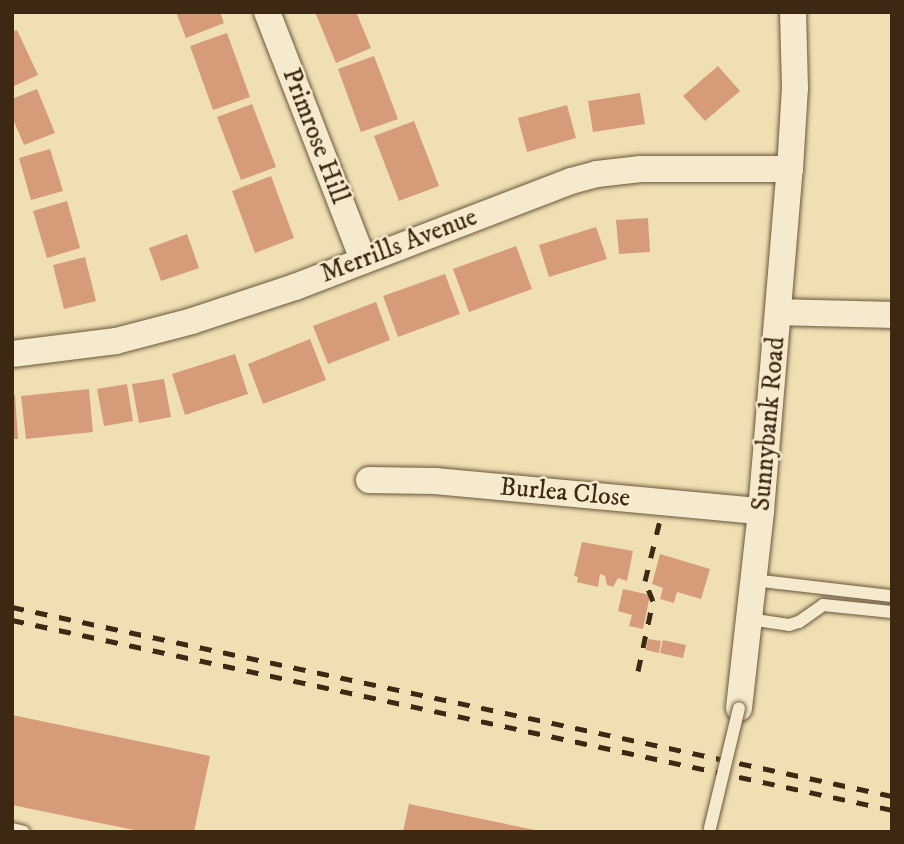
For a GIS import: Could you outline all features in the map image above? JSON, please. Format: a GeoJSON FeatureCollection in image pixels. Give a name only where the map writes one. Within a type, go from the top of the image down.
{"type":"FeatureCollection","features":[{"type":"Feature","properties":{"kind":"street","name":"Primrose Hill"},"geometry":{"type":"LineString","coordinates":[[267,12],[363,259]]}},
{"type":"Feature","properties":{"kind":"street","name":"Sunnybank Road"},"geometry":{"type":"LineString","coordinates":[[739,708],[761,511],[790,169],[795,88],[793,12]]}},
{"type":"Feature","properties":{"kind":"street","name":"Merrills Avenue"},"geometry":{"type":"LineString","coordinates":[[13,347],[71,348],[155,332],[295,287],[571,181],[597,174],[641,169],[790,169]]}},
{"type":"Feature","properties":{"kind":"street"},"geometry":{"type":"LineString","coordinates":[[778,312],[892,315]]}},
{"type":"Feature","properties":{"kind":"street","name":"Burlea Close"},"geometry":{"type":"LineString","coordinates":[[369,480],[435,481],[761,511]]}},
{"type":"Feature","properties":{"kind":"lane"},"geometry":{"type":"LineString","coordinates":[[753,580],[892,596]]}},
{"type":"Feature","properties":{"kind":"lane"},"geometry":{"type":"LineString","coordinates":[[749,618],[789,625],[799,622],[823,605],[892,612]]}},
{"type":"Feature","properties":{"kind":"lane","name":"Sunnybank Road"},"geometry":{"type":"LineString","coordinates":[[710,830],[739,708]]}},
{"type":"Feature","properties":{"kind":"lane"},"geometry":{"type":"LineString","coordinates":[[12,829],[24,832]]}},
{"type":"Feature","properties":{"kind":"building"},"geometry":{"type":"Polygon","coordinates":[[[176,12],[220,12],[224,23],[186,38],[176,12]]]}},
{"type":"Feature","properties":{"kind":"building"},"geometry":{"type":"Polygon","coordinates":[[[315,12],[356,12],[371,48],[336,63],[315,12]]]}},
{"type":"Feature","properties":{"kind":"building"},"geometry":{"type":"Polygon","coordinates":[[[17,30],[38,75],[12,87],[12,32],[17,30]]]}},
{"type":"Feature","properties":{"kind":"building"},"geometry":{"type":"Polygon","coordinates":[[[227,33],[250,97],[213,110],[190,46],[227,33]]]}},
{"type":"Feature","properties":{"kind":"building"},"geometry":{"type":"Polygon","coordinates":[[[374,56],[398,119],[361,132],[338,69],[374,56]]]}},
{"type":"Feature","properties":{"kind":"building"},"geometry":{"type":"Polygon","coordinates":[[[718,66],[740,91],[705,121],[683,96],[718,66]]]}},
{"type":"Feature","properties":{"kind":"building"},"geometry":{"type":"Polygon","coordinates":[[[37,89],[55,133],[24,145],[12,117],[12,99],[37,89]]]}},
{"type":"Feature","properties":{"kind":"building"},"geometry":{"type":"Polygon","coordinates":[[[640,93],[645,124],[593,132],[588,101],[640,93]]]}},
{"type":"Feature","properties":{"kind":"building"},"geometry":{"type":"Polygon","coordinates":[[[252,104],[276,167],[241,180],[217,117],[252,104]]]}},
{"type":"Feature","properties":{"kind":"building"},"geometry":{"type":"Polygon","coordinates":[[[567,105],[576,138],[527,152],[518,118],[567,105]]]}},
{"type":"Feature","properties":{"kind":"building"},"geometry":{"type":"Polygon","coordinates":[[[414,121],[439,186],[399,201],[374,136],[414,121]]]}},
{"type":"Feature","properties":{"kind":"building"},"geometry":{"type":"Polygon","coordinates":[[[50,149],[63,191],[31,200],[19,158],[50,149]]]}},
{"type":"Feature","properties":{"kind":"building"},"geometry":{"type":"Polygon","coordinates":[[[271,176],[294,238],[255,253],[232,191],[271,176]]]}},
{"type":"Feature","properties":{"kind":"building"},"geometry":{"type":"Polygon","coordinates":[[[67,201],[80,248],[47,258],[33,211],[67,201]]]}},
{"type":"Feature","properties":{"kind":"building"},"geometry":{"type":"Polygon","coordinates":[[[648,218],[650,252],[619,254],[616,220],[648,218]]]}},
{"type":"Feature","properties":{"kind":"building"},"geometry":{"type":"Polygon","coordinates":[[[596,227],[607,259],[549,277],[539,245],[596,227]]]}},
{"type":"Feature","properties":{"kind":"building"},"geometry":{"type":"Polygon","coordinates":[[[187,234],[199,268],[161,281],[149,248],[187,234]]]}},
{"type":"Feature","properties":{"kind":"building"},"geometry":{"type":"Polygon","coordinates":[[[516,246],[532,289],[469,312],[453,269],[516,246]]]}},
{"type":"Feature","properties":{"kind":"building"},"geometry":{"type":"Polygon","coordinates":[[[85,257],[96,301],[64,309],[53,265],[85,257]]]}},
{"type":"Feature","properties":{"kind":"building"},"geometry":{"type":"Polygon","coordinates":[[[445,274],[460,314],[398,337],[383,296],[445,274]]]}},
{"type":"Feature","properties":{"kind":"building"},"geometry":{"type":"Polygon","coordinates":[[[376,302],[390,340],[328,364],[313,326],[376,302]]]}},
{"type":"Feature","properties":{"kind":"building"},"geometry":{"type":"Polygon","coordinates":[[[310,339],[326,380],[263,404],[248,364],[310,339]]]}},
{"type":"Feature","properties":{"kind":"building"},"geometry":{"type":"Polygon","coordinates":[[[235,354],[248,394],[185,415],[172,374],[235,354]]]}},
{"type":"Feature","properties":{"kind":"building"},"geometry":{"type":"Polygon","coordinates":[[[164,379],[171,417],[139,423],[132,384],[164,379]]]}},
{"type":"Feature","properties":{"kind":"building"},"geometry":{"type":"Polygon","coordinates":[[[127,384],[133,421],[104,426],[97,389],[127,384]]]}},
{"type":"Feature","properties":{"kind":"building"},"geometry":{"type":"Polygon","coordinates":[[[89,389],[93,432],[26,439],[21,396],[89,389]]]}},
{"type":"Feature","properties":{"kind":"building"},"geometry":{"type":"Polygon","coordinates":[[[12,395],[15,395],[18,439],[12,439],[12,395]]]}},
{"type":"Feature","properties":{"kind":"building"},"geometry":{"type":"Polygon","coordinates":[[[582,542],[633,551],[627,581],[618,578],[613,587],[607,585],[605,576],[600,574],[598,587],[577,582],[578,577],[574,576],[582,542]]]}},
{"type":"Feature","properties":{"kind":"building"},"geometry":{"type":"Polygon","coordinates":[[[660,554],[710,569],[701,599],[677,592],[674,603],[660,599],[663,588],[652,584],[660,554]]]}},
{"type":"Feature","properties":{"kind":"building"},"geometry":{"type":"Polygon","coordinates":[[[623,589],[650,595],[643,629],[629,626],[632,615],[618,611],[623,589]]]}},
{"type":"Feature","properties":{"kind":"building"},"geometry":{"type":"Polygon","coordinates":[[[648,639],[661,641],[659,653],[646,650],[648,639]]]}},
{"type":"Feature","properties":{"kind":"building"},"geometry":{"type":"Polygon","coordinates":[[[663,640],[686,645],[683,658],[660,653],[663,640]]]}},
{"type":"Feature","properties":{"kind":"building"},"geometry":{"type":"Polygon","coordinates":[[[12,715],[210,756],[194,832],[144,832],[12,805],[12,715]]]}},
{"type":"Feature","properties":{"kind":"building"},"geometry":{"type":"Polygon","coordinates":[[[409,804],[540,831],[540,832],[403,832],[409,804]]]}},
{"type":"Feature","properties":{"kind":"railway"},"geometry":{"type":"LineString","coordinates":[[638,671],[653,601],[645,581],[660,520]]}},
{"type":"Feature","properties":{"kind":"railway"},"geometry":{"type":"LineString","coordinates":[[12,607],[892,796]]}},
{"type":"Feature","properties":{"kind":"railway"},"geometry":{"type":"LineString","coordinates":[[12,620],[892,810]]}}]}
